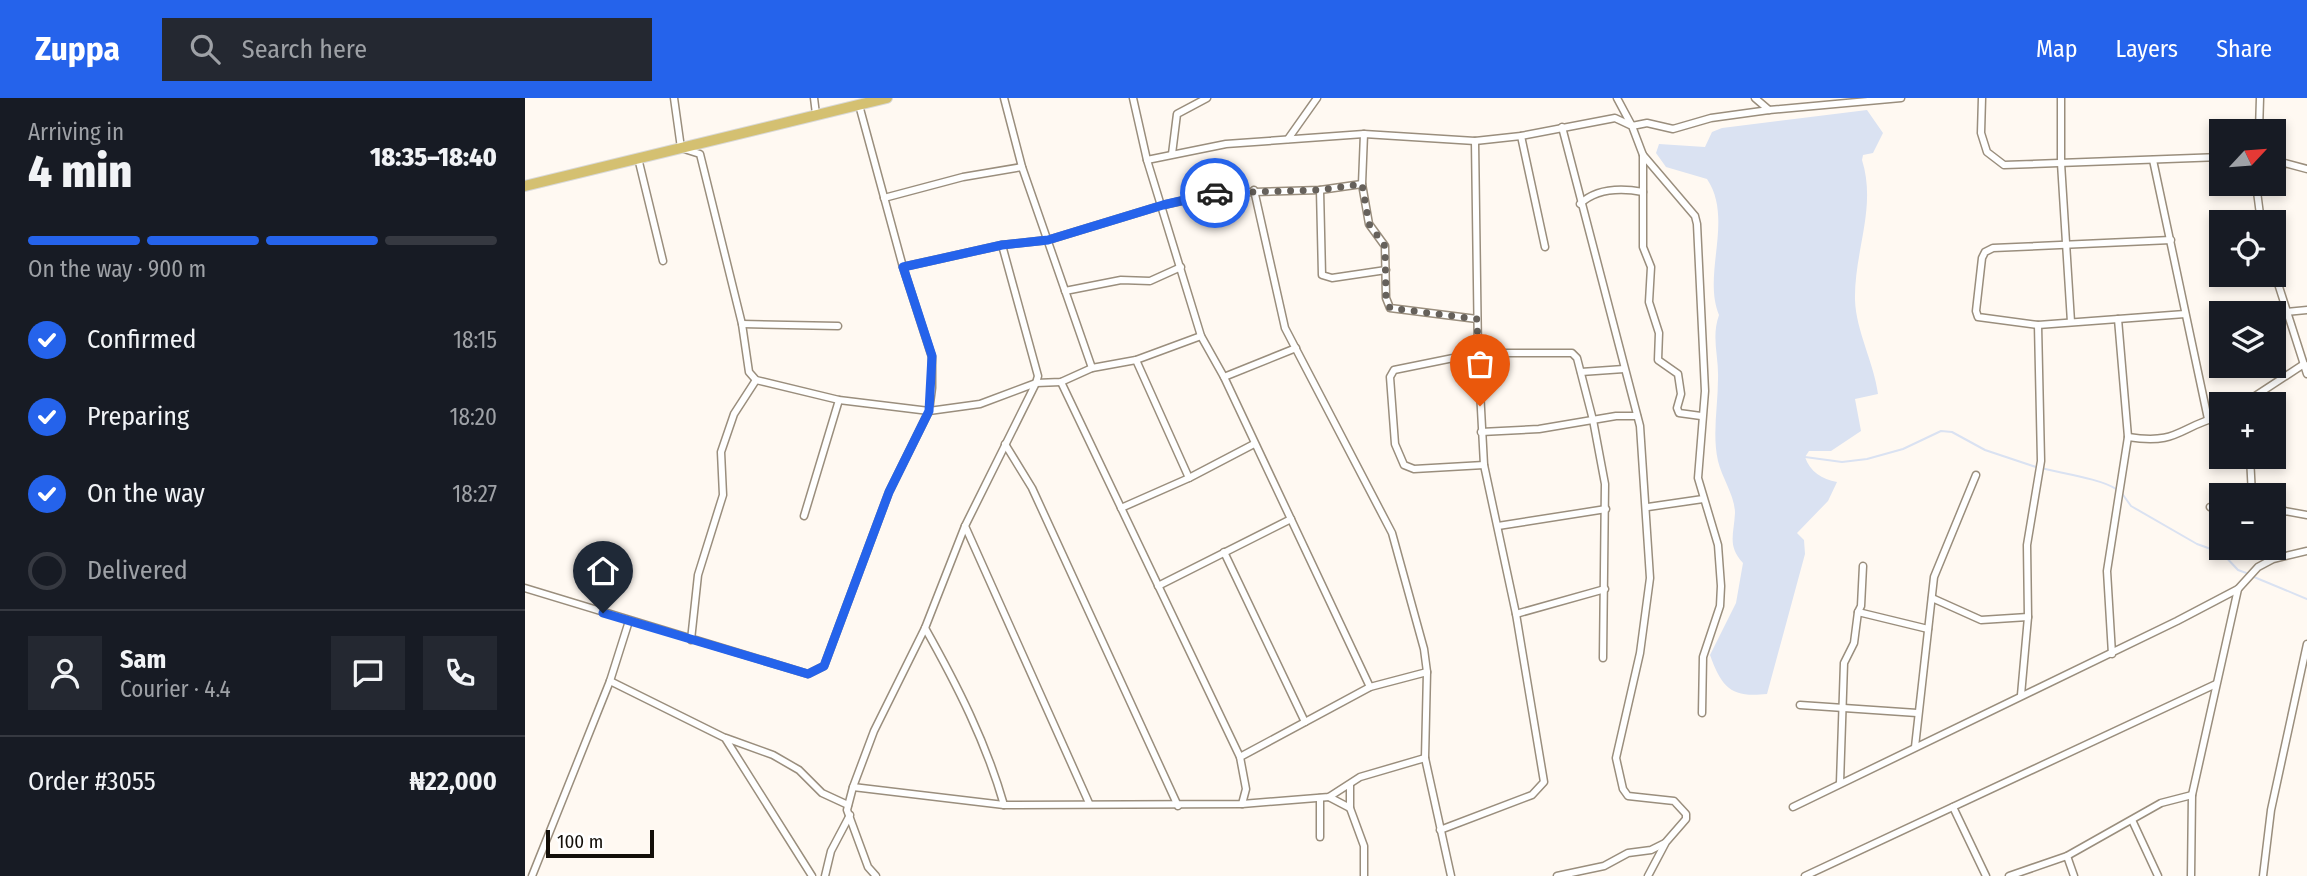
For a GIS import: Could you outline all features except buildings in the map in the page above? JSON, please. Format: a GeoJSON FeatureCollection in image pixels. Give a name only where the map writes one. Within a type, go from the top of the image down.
{"type":"FeatureCollection","features":[{"type":"Feature","properties":{"kind":"main road"},"geometry":{"type":"LineString","coordinates":[[525,186],[887,98]]}},
{"type":"Feature","properties":{"kind":"street"},"geometry":{"type":"LineString","coordinates":[[674,98],[681,148],[700,154],[742,324],[749,372],[756,380],[839,400],[929,411],[979,404],[1036,383],[1061,382],[1092,368],[1136,360],[1201,336]]}},
{"type":"Feature","properties":{"kind":"street"},"geometry":{"type":"LineString","coordinates":[[814,98],[816,114]]}},
{"type":"Feature","properties":{"kind":"street"},"geometry":{"type":"LineString","coordinates":[[1004,98],[1022,167],[1092,368]]}},
{"type":"Feature","properties":{"kind":"street"},"geometry":{"type":"LineString","coordinates":[[1133,98],[1147,160],[1201,336],[1224,377],[1370,687]]}},
{"type":"Feature","properties":{"kind":"street"},"geometry":{"type":"LineString","coordinates":[[1172,155],[1177,114],[1207,98]]}},
{"type":"Feature","properties":{"kind":"street"},"geometry":{"type":"LineString","coordinates":[[1289,139],[1317,98]]}},
{"type":"Feature","properties":{"kind":"street"},"geometry":{"type":"LineString","coordinates":[[1617,98],[1643,155],[1695,216],[1697,224],[1705,391],[1698,478],[1719,545],[1721,586],[1720,606],[1703,657],[1702,713]]}},
{"type":"Feature","properties":{"kind":"street"},"geometry":{"type":"LineString","coordinates":[[1755,98],[1769,110]]}},
{"type":"Feature","properties":{"kind":"street"},"geometry":{"type":"LineString","coordinates":[[1147,160],[1226,144],[1364,134],[1475,141],[1521,136],[1615,118],[1632,126],[1647,123],[1673,129],[1711,118],[1769,110],[1901,98]]}},
{"type":"Feature","properties":{"kind":"street"},"geometry":{"type":"LineString","coordinates":[[1982,98],[1981,134],[1987,152],[1997,163],[2004,165],[2209,158]]}},
{"type":"Feature","properties":{"kind":"street"},"geometry":{"type":"LineString","coordinates":[[2061,98],[2061,163],[2071,322]]}},
{"type":"Feature","properties":{"kind":"street"},"geometry":{"type":"LineString","coordinates":[[2259,119],[2260,98]]}},
{"type":"Feature","properties":{"kind":"street"},"geometry":{"type":"LineString","coordinates":[[525,588],[808,674],[824,666],[889,492],[929,411],[932,356],[903,267],[859,105]]}},
{"type":"Feature","properties":{"kind":"street"},"geometry":{"type":"LineString","coordinates":[[1562,127],[1637,416],[1648,507],[1650,578],[1640,653],[1616,768],[1628,796],[1674,801],[1686,814],[1686,819],[1666,842],[1648,876]]}},
{"type":"Feature","properties":{"kind":"street"},"geometry":{"type":"LineString","coordinates":[[1364,134],[1362,184],[1369,224],[1385,246],[1386,298],[1390,308],[1395,311],[1477,319]]}},
{"type":"Feature","properties":{"kind":"street"},"geometry":{"type":"LineString","coordinates":[[1521,136],[1545,247]]}},
{"type":"Feature","properties":{"kind":"street"},"geometry":{"type":"LineString","coordinates":[[1440,830],[1532,795],[1544,782],[1516,614],[1484,465],[1477,319],[1475,141]]}},
{"type":"Feature","properties":{"kind":"street"},"geometry":{"type":"LineString","coordinates":[[1643,155],[1643,247],[1651,267],[1649,302],[1659,333],[1658,360],[1678,374],[1681,394],[1677,408],[1679,413],[1701,416]]}},
{"type":"Feature","properties":{"kind":"street"},"geometry":{"type":"LineString","coordinates":[[638,158],[663,261]]}},
{"type":"Feature","properties":{"kind":"street"},"geometry":{"type":"LineString","coordinates":[[2128,437],[2153,441],[2171,439],[2208,419],[2153,160]]}},
{"type":"Feature","properties":{"kind":"street"},"geometry":{"type":"LineString","coordinates":[[2286,163],[2307,169]]}},
{"type":"Feature","properties":{"kind":"street"},"geometry":{"type":"LineString","coordinates":[[884,198],[963,177],[1022,167]]}},
{"type":"Feature","properties":{"kind":"street"},"geometry":{"type":"LineString","coordinates":[[903,267],[1002,245],[1048,240],[1163,205],[1217,193],[1320,190],[1362,184]]}},
{"type":"Feature","properties":{"kind":"street"},"geometry":{"type":"LineString","coordinates":[[1254,190],[1280,308],[1296,348],[1392,533],[1424,649],[1427,671],[1425,758],[1451,876]]}},
{"type":"Feature","properties":{"kind":"street"},"geometry":{"type":"LineString","coordinates":[[1320,190],[1322,275],[1332,278],[1386,270]]}},
{"type":"Feature","properties":{"kind":"street"},"geometry":{"type":"LineString","coordinates":[[1580,204],[1591,193],[1606,190],[1643,192]]}},
{"type":"Feature","properties":{"kind":"street"},"geometry":{"type":"LineString","coordinates":[[2171,240],[1993,248],[1982,258],[1976,295],[1978,317],[2038,325],[2185,314]]}},
{"type":"Feature","properties":{"kind":"street"},"geometry":{"type":"LineString","coordinates":[[876,876],[868,867],[850,815],[848,805],[853,787],[874,731],[925,628],[965,526],[1038,376],[1002,245]]}},
{"type":"Feature","properties":{"kind":"street"},"geometry":{"type":"LineString","coordinates":[[1065,291],[1121,280],[1150,281],[1181,267]]}},
{"type":"Feature","properties":{"kind":"street"},"geometry":{"type":"LineString","coordinates":[[2286,312],[2307,310]]}},
{"type":"Feature","properties":{"kind":"street"},"geometry":{"type":"LineString","coordinates":[[2286,315],[2307,373]]}},
{"type":"Feature","properties":{"kind":"street"},"geometry":{"type":"LineString","coordinates":[[2112,654],[2107,571],[2128,437],[2117,319]]}},
{"type":"Feature","properties":{"kind":"street"},"geometry":{"type":"LineString","coordinates":[[742,324],[838,326]]}},
{"type":"Feature","properties":{"kind":"street"},"geometry":{"type":"LineString","coordinates":[[2021,695],[2028,617],[2027,545],[2041,461],[2038,325]]}},
{"type":"Feature","properties":{"kind":"street"},"geometry":{"type":"LineString","coordinates":[[1224,377],[1296,348]]}},
{"type":"Feature","properties":{"kind":"street"},"geometry":{"type":"LineString","coordinates":[[1484,465],[1414,468],[1404,465],[1395,443],[1390,377],[1394,370],[1478,353],[1566,352],[1577,358],[1593,420],[1607,509],[1603,658]]}},
{"type":"Feature","properties":{"kind":"street"},"geometry":{"type":"LineString","coordinates":[[1136,360],[1189,478]]}},
{"type":"Feature","properties":{"kind":"street"},"geometry":{"type":"LineString","coordinates":[[2261,392],[2304,364]]}},
{"type":"Feature","properties":{"kind":"street"},"geometry":{"type":"LineString","coordinates":[[1580,372],[1624,369]]}},
{"type":"Feature","properties":{"kind":"street"},"geometry":{"type":"LineString","coordinates":[[691,640],[698,575],[723,495],[721,452],[734,414],[756,380]]}},
{"type":"Feature","properties":{"kind":"street"},"geometry":{"type":"LineString","coordinates":[[1061,382],[1240,757],[1246,789],[1242,804]]}},
{"type":"Feature","properties":{"kind":"street"},"geometry":{"type":"LineString","coordinates":[[804,516],[839,400]]}},
{"type":"Feature","properties":{"kind":"street"},"geometry":{"type":"LineString","coordinates":[[1481,432],[1539,429],[1637,416]]}},
{"type":"Feature","properties":{"kind":"street"},"geometry":{"type":"LineString","coordinates":[[1005,444],[1032,488],[1178,806]]}},
{"type":"Feature","properties":{"kind":"street"},"geometry":{"type":"LineString","coordinates":[[1121,508],[1189,478],[1254,444]]}},
{"type":"Feature","properties":{"kind":"street"},"geometry":{"type":"LineString","coordinates":[[1915,747],[1917,713],[1939,560],[1976,475]]}},
{"type":"Feature","properties":{"kind":"street"},"geometry":{"type":"LineString","coordinates":[[1648,507],[1703,499]]}},
{"type":"Feature","properties":{"kind":"street"},"geometry":{"type":"LineString","coordinates":[[1498,526],[1607,509]]}},
{"type":"Feature","properties":{"kind":"street"},"geometry":{"type":"LineString","coordinates":[[2286,511],[2307,515]]}},
{"type":"Feature","properties":{"kind":"street"},"geometry":{"type":"LineString","coordinates":[[1159,586],[1291,519]]}},
{"type":"Feature","properties":{"kind":"street"},"geometry":{"type":"LineString","coordinates":[[965,526],[1089,803]]}},
{"type":"Feature","properties":{"kind":"street"},"geometry":{"type":"LineString","coordinates":[[1793,807],[2021,695],[2112,654],[2238,589],[2258,567],[2273,559],[2307,551]]}},
{"type":"Feature","properties":{"kind":"street"},"geometry":{"type":"LineString","coordinates":[[1224,552],[1305,722]]}},
{"type":"Feature","properties":{"kind":"street"},"geometry":{"type":"LineString","coordinates":[[1840,783],[1844,663],[1854,643],[1861,606],[1863,566]]}},
{"type":"Feature","properties":{"kind":"street"},"geometry":{"type":"LineString","coordinates":[[1516,614],[1605,589]]}},
{"type":"Feature","properties":{"kind":"street"},"geometry":{"type":"LineString","coordinates":[[2191,876],[2192,795],[2238,589]]}},
{"type":"Feature","properties":{"kind":"street"},"geometry":{"type":"LineString","coordinates":[[1932,598],[1981,620],[2028,617]]}},
{"type":"Feature","properties":{"kind":"street"},"geometry":{"type":"LineString","coordinates":[[1858,612],[1928,629]]}},
{"type":"Feature","properties":{"kind":"street"},"geometry":{"type":"LineString","coordinates":[[532,876],[610,681],[629,621]]}},
{"type":"Feature","properties":{"kind":"street"},"geometry":{"type":"LineString","coordinates":[[925,628],[957,684],[995,775],[1004,805]]}},
{"type":"Feature","properties":{"kind":"street"},"geometry":{"type":"LineString","coordinates":[[2263,876],[2271,810],[2307,644]]}},
{"type":"Feature","properties":{"kind":"street"},"geometry":{"type":"LineString","coordinates":[[1240,757],[1370,687],[1427,671]]}},
{"type":"Feature","properties":{"kind":"street"},"geometry":{"type":"LineString","coordinates":[[610,681],[725,738],[773,755],[799,770],[822,793],[848,805]]}},
{"type":"Feature","properties":{"kind":"street"},"geometry":{"type":"LineString","coordinates":[[1805,876],[2215,684]]}},
{"type":"Feature","properties":{"kind":"street"},"geometry":{"type":"LineString","coordinates":[[1800,705],[1917,713]]}},
{"type":"Feature","properties":{"kind":"street"},"geometry":{"type":"LineString","coordinates":[[725,738],[812,876]]}},
{"type":"Feature","properties":{"kind":"street"},"geometry":{"type":"LineString","coordinates":[[853,787],[1004,805],[1242,804],[1329,797],[1374,771],[1425,758]]}},
{"type":"Feature","properties":{"kind":"street"},"geometry":{"type":"LineString","coordinates":[[1350,785],[1350,808],[1364,846],[1364,876]]}},
{"type":"Feature","properties":{"kind":"street"},"geometry":{"type":"LineString","coordinates":[[2010,876],[2067,856],[2161,803],[2192,795]]}},
{"type":"Feature","properties":{"kind":"street"},"geometry":{"type":"LineString","coordinates":[[1329,797],[1350,808]]}},
{"type":"Feature","properties":{"kind":"street"},"geometry":{"type":"LineString","coordinates":[[1319,798],[1320,838]]}},
{"type":"Feature","properties":{"kind":"street"},"geometry":{"type":"LineString","coordinates":[[1953,807],[1986,876]]}},
{"type":"Feature","properties":{"kind":"street"},"geometry":{"type":"LineString","coordinates":[[825,876],[831,851],[850,815]]}},
{"type":"Feature","properties":{"kind":"street"},"geometry":{"type":"LineString","coordinates":[[2132,820],[2158,876]]}},
{"type":"Feature","properties":{"kind":"street"},"geometry":{"type":"LineString","coordinates":[[1557,876],[1604,866],[1628,853],[1651,850],[1666,842]]}},
{"type":"Feature","properties":{"kind":"street"},"geometry":{"type":"LineString","coordinates":[[2067,856],[2074,876]]}},
{"type":"Feature","properties":{"kind":"water"},"geometry":{"type":"Polygon","coordinates":[[[1867,110],[1883,133],[1873,153],[1863,155],[1862,160],[1867,195],[1855,300],[1858,323],[1878,394],[1855,399],[1861,431],[1831,451],[1809,451],[1805,457],[1817,474],[1837,482],[1828,501],[1797,533],[1804,540],[1805,554],[1767,694],[1745,694],[1736,692],[1724,683],[1710,655],[1736,603],[1743,563],[1733,545],[1734,507],[1718,461],[1715,441],[1718,371],[1715,339],[1719,315],[1714,282],[1718,211],[1715,195],[1707,179],[1666,167],[1656,153],[1659,144],[1705,147],[1712,132],[1722,128],[1867,110]]]}},
{"type":"Feature","properties":{"kind":"waterway"},"geometry":{"type":"LineString","coordinates":[[1805,457],[1842,462],[1867,459],[1903,449],[1941,431],[1952,432],[1985,450],[2036,467]]}},
{"type":"Feature","properties":{"kind":"waterway"},"geometry":{"type":"LineString","coordinates":[[2041,468],[2091,479],[2116,489]]}},
{"type":"Feature","properties":{"kind":"waterway"},"geometry":{"type":"LineString","coordinates":[[2121,492],[2131,506],[2197,544],[2222,553],[2238,570],[2249,574]]}},
{"type":"Feature","properties":{"kind":"waterway"},"geometry":{"type":"LineString","coordinates":[[2254,577],[2307,599]]}},
{"type":"Feature","properties":{"kind":"way so far"},"geometry":{"type":"LineString","coordinates":[[1215,193],[1320,190],[1362,184],[1369,224],[1385,246],[1386,298],[1390,308],[1395,311],[1477,319],[1480,406]]}},
{"type":"Feature","properties":{"kind":"route"},"geometry":{"type":"LineString","coordinates":[[603,613],[808,674],[824,666],[889,492],[929,411],[932,356],[903,267],[1002,245],[1048,240],[1163,205],[1215,193]]}}]}
